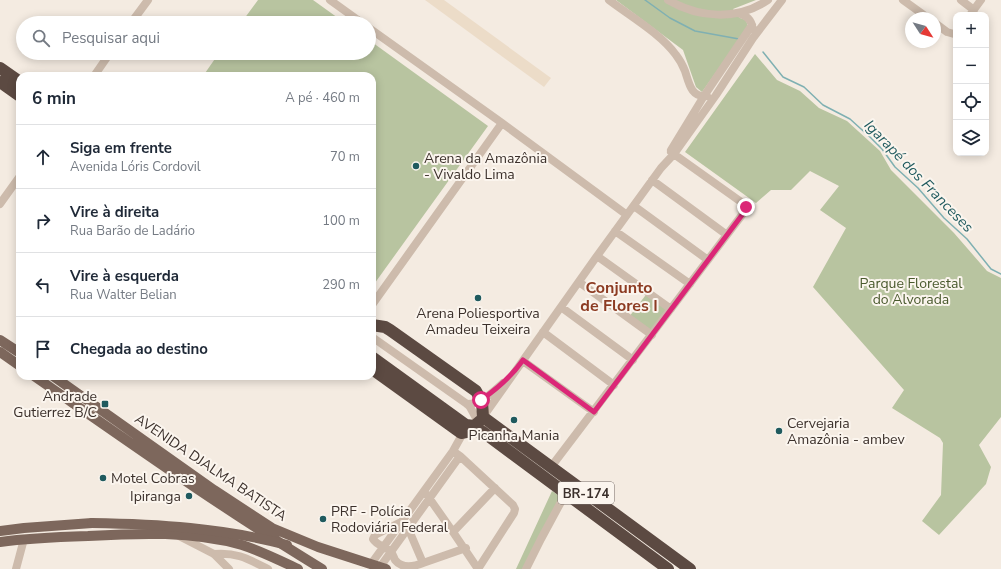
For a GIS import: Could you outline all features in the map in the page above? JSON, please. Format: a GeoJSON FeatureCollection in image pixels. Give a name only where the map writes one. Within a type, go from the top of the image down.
{"type":"FeatureCollection","features":[{"type":"Feature","properties":{"kind":"highway"},"geometry":{"type":"LineString","coordinates":[[0,68],[16,79]]}},
{"type":"Feature","properties":{"kind":"highway"},"geometry":{"type":"LineString","coordinates":[[0,82],[16,93]]}},
{"type":"Feature","properties":{"kind":"highway"},"geometry":{"type":"LineString","coordinates":[[376,326],[390,330],[476,391],[481,400],[483,409],[481,424],[471,431],[460,433],[376,372]]}},
{"type":"Feature","properties":{"kind":"highway"},"geometry":{"type":"LineString","coordinates":[[376,360],[466,425],[474,426],[481,424]]}},
{"type":"Feature","properties":{"kind":"highway","name":"BR-174"},"geometry":{"type":"LineString","coordinates":[[481,424],[551,467],[690,569]]}},
{"type":"Feature","properties":{"kind":"highway","name":"BR-174"},"geometry":{"type":"LineString","coordinates":[[481,424],[570,497],[668,569]]}},
{"type":"Feature","properties":{"kind":"main road"},"geometry":{"type":"LineString","coordinates":[[0,340],[16,350]]}},
{"type":"Feature","properties":{"kind":"main road"},"geometry":{"type":"LineString","coordinates":[[0,352],[16,363]]}},
{"type":"Feature","properties":{"kind":"main road","name":"AVENIDA DJALMA BATISTA"},"geometry":{"type":"LineString","coordinates":[[40,380],[210,498],[269,537],[322,569]]}},
{"type":"Feature","properties":{"kind":"main road","name":"AVENIDA DJALMA BATISTA"},"geometry":{"type":"LineString","coordinates":[[59,380],[214,490],[272,528],[318,547],[375,567]]}},
{"type":"Feature","properties":{"kind":"main road"},"geometry":{"type":"LineString","coordinates":[[0,531],[92,523],[166,525],[211,530],[264,539],[375,567]]}},
{"type":"Feature","properties":{"kind":"main road"},"geometry":{"type":"LineString","coordinates":[[0,542],[24,538],[127,534],[178,535],[203,538],[258,550],[298,569]]}},
{"type":"Feature","properties":{"kind":"street"},"geometry":{"type":"LineString","coordinates":[[136,16],[148,0]]}},
{"type":"Feature","properties":{"kind":"street"},"geometry":{"type":"LineString","coordinates":[[330,0],[352,16]]}},
{"type":"Feature","properties":{"kind":"street"},"geometry":{"type":"LineString","coordinates":[[609,0],[671,49],[681,64],[692,90],[695,93],[704,96],[716,95]]}},
{"type":"Feature","properties":{"kind":"street"},"geometry":{"type":"LineString","coordinates":[[668,0],[688,10],[703,13],[730,15],[768,0]]}},
{"type":"Feature","properties":{"kind":"street"},"geometry":{"type":"LineString","coordinates":[[376,340],[467,404],[481,424],[523,360],[663,166],[704,96],[739,52],[753,38],[782,0]]}},
{"type":"Feature","properties":{"kind":"street"},"geometry":{"type":"LineString","coordinates":[[903,0],[920,12]]}},
{"type":"Feature","properties":{"kind":"street"},"geometry":{"type":"LineString","coordinates":[[961,0],[972,12],[981,0]]}},
{"type":"Feature","properties":{"kind":"street"},"geometry":{"type":"LineString","coordinates":[[738,12],[747,16],[752,25],[753,38]]}},
{"type":"Feature","properties":{"kind":"street"},"geometry":{"type":"LineString","coordinates":[[672,152],[716,95],[752,25]]}},
{"type":"Feature","properties":{"kind":"street"},"geometry":{"type":"LineString","coordinates":[[941,28],[947,32],[953,34]]}},
{"type":"Feature","properties":{"kind":"street"},"geometry":{"type":"LineString","coordinates":[[376,33],[627,215]]}},
{"type":"Feature","properties":{"kind":"street"},"geometry":{"type":"LineString","coordinates":[[97,72],[105,60]]}},
{"type":"Feature","properties":{"kind":"street"},"geometry":{"type":"LineString","coordinates":[[376,299],[502,123]]}},
{"type":"Feature","properties":{"kind":"street"},"geometry":{"type":"LineString","coordinates":[[551,467],[745,211],[746,207],[744,204],[672,152]]}},
{"type":"Feature","properties":{"kind":"street"},"geometry":{"type":"LineString","coordinates":[[652,180],[727,235]]}},
{"type":"Feature","properties":{"kind":"street"},"geometry":{"type":"LineString","coordinates":[[0,204],[16,182]]}},
{"type":"Feature","properties":{"kind":"street"},"geometry":{"type":"LineString","coordinates":[[634,206],[708,260]]}},
{"type":"Feature","properties":{"kind":"street"},"geometry":{"type":"LineString","coordinates":[[615,231],[690,284]]}},
{"type":"Feature","properties":{"kind":"street"},"geometry":{"type":"LineString","coordinates":[[597,256],[671,309]]}},
{"type":"Feature","properties":{"kind":"street"},"geometry":{"type":"LineString","coordinates":[[579,282],[652,334]]}},
{"type":"Feature","properties":{"kind":"street"},"geometry":{"type":"LineString","coordinates":[[561,307],[633,360]]}},
{"type":"Feature","properties":{"kind":"street"},"geometry":{"type":"LineString","coordinates":[[543,332],[614,385]]}},
{"type":"Feature","properties":{"kind":"street"},"geometry":{"type":"LineString","coordinates":[[523,360],[594,412]]}},
{"type":"Feature","properties":{"kind":"street"},"geometry":{"type":"LineString","coordinates":[[467,404],[474,404],[481,400],[516,370]]}},
{"type":"Feature","properties":{"kind":"street"},"geometry":{"type":"LineString","coordinates":[[463,433],[457,454],[430,498],[414,519],[404,525],[375,535],[373,539],[375,542],[391,551],[396,562],[404,568],[410,568],[466,548]]}},
{"type":"Feature","properties":{"kind":"street"},"geometry":{"type":"LineString","coordinates":[[423,492],[430,498],[453,532],[466,548],[478,569],[514,513],[515,509],[513,505],[457,454]]}},
{"type":"Feature","properties":{"kind":"street"},"geometry":{"type":"LineString","coordinates":[[375,567],[391,551],[423,492],[457,454]]}},
{"type":"Feature","properties":{"kind":"street"},"geometry":{"type":"LineString","coordinates":[[453,532],[495,488]]}},
{"type":"Feature","properties":{"kind":"street"},"geometry":{"type":"LineString","coordinates":[[526,569],[561,502],[565,497],[570,497]]}},
{"type":"Feature","properties":{"kind":"street"},"geometry":{"type":"LineString","coordinates":[[375,567],[383,547],[404,525]]}},
{"type":"Feature","properties":{"kind":"street"},"geometry":{"type":"LineString","coordinates":[[404,525],[423,563]]}},
{"type":"Feature","properties":{"kind":"street"},"geometry":{"type":"LineString","coordinates":[[178,535],[214,554],[229,569]]}},
{"type":"Feature","properties":{"kind":"street"},"geometry":{"type":"LineString","coordinates":[[16,569],[24,538]]}},
{"type":"Feature","properties":{"kind":"street"},"geometry":{"type":"LineString","coordinates":[[214,554],[228,553],[238,555],[268,569]]}},
{"type":"Feature","properties":{"kind":"green space"},"geometry":{"type":"Polygon","coordinates":[[[258,0],[313,0],[335,16],[246,16],[258,0]]]}},
{"type":"Feature","properties":{"kind":"green space"},"geometry":{"type":"Polygon","coordinates":[[[616,0],[756,0],[733,9],[740,18],[746,20],[748,27],[702,92],[696,87],[683,50],[616,0]]]}},
{"type":"Feature","properties":{"kind":"green space","name":"Arena da Amazônia - Vivaldo Lima"},"geometry":{"type":"Polygon","coordinates":[[[376,45],[488,126],[376,281],[376,72],[206,72],[214,60],[376,60],[376,45]]]}},
{"type":"Feature","properties":{"kind":"green space","name":"Parque Florestal do Alvorada"},"geometry":{"type":"Polygon","coordinates":[[[755,54],[777,80],[800,91],[819,108],[847,121],[880,151],[891,170],[954,233],[987,271],[1001,278],[1001,417],[979,445],[991,467],[986,484],[939,535],[922,521],[941,495],[943,443],[940,438],[892,408],[904,390],[813,287],[846,228],[820,210],[839,186],[810,171],[791,190],[771,190],[756,203],[685,152],[755,54]]]}},
{"type":"Feature","properties":{"kind":"green space"},"geometry":{"type":"Polygon","coordinates":[[[648,292],[673,310],[655,335],[629,317],[648,292]]]}},
{"type":"Feature","properties":{"kind":"green space"},"geometry":{"type":"Polygon","coordinates":[[[552,491],[561,497],[524,569],[516,569],[552,491]]]}},
{"type":"Feature","properties":{"kind":"shaded area"},"geometry":{"type":"Polygon","coordinates":[[[425,0],[444,0],[551,78],[544,87],[425,0]]]}},
{"type":"Feature","properties":{"kind":"waterway","name":"Igarapé dos Franceses"},"geometry":{"type":"LineString","coordinates":[[645,0],[670,18],[695,31],[739,39]]}},
{"type":"Feature","properties":{"kind":"waterway","name":"Igarapé dos Franceses"},"geometry":{"type":"LineString","coordinates":[[763,52],[783,77],[804,87],[823,105],[850,119],[871,138],[882,149],[895,167],[918,188],[944,218],[967,239],[991,269],[1001,274]]}},
{"type":"Feature","properties":{"kind":"place","name":"Arena da Amazônia - Vivaldo Lima"},"geometry":{"type":"Point","coordinates":[416,166]}},
{"type":"Feature","properties":{"kind":"place","name":"Arena Poliesportiva Amadeu Teixeira"},"geometry":{"type":"Point","coordinates":[478,298]}},
{"type":"Feature","properties":{"kind":"place","name":"Andrade Gutierrez B/C"},"geometry":{"type":"Point","coordinates":[105,404]}},
{"type":"Feature","properties":{"kind":"place","name":"Picanha Mania"},"geometry":{"type":"Point","coordinates":[514,420]}},
{"type":"Feature","properties":{"kind":"place","name":"Cervejaria Amazônia - ambev"},"geometry":{"type":"Point","coordinates":[779,431]}},
{"type":"Feature","properties":{"kind":"place","name":"Motel Cobras"},"geometry":{"type":"Point","coordinates":[103,478]}},
{"type":"Feature","properties":{"kind":"place","name":"Ipiranga"},"geometry":{"type":"Point","coordinates":[189,496]}},
{"type":"Feature","properties":{"kind":"place","name":"PRF - Polícia Rodoviária Federal"},"geometry":{"type":"Point","coordinates":[323,519]}},
{"type":"Feature","properties":{"kind":"district","name":"Conjunto de Flores I"},"geometry":{"type":"Point","coordinates":[619,296]}},
{"type":"Feature","properties":{"kind":"route"},"geometry":{"type":"LineString","coordinates":[[481,400],[503,383],[516,370],[523,360],[594,412],[745,211],[746,207]]}}]}
